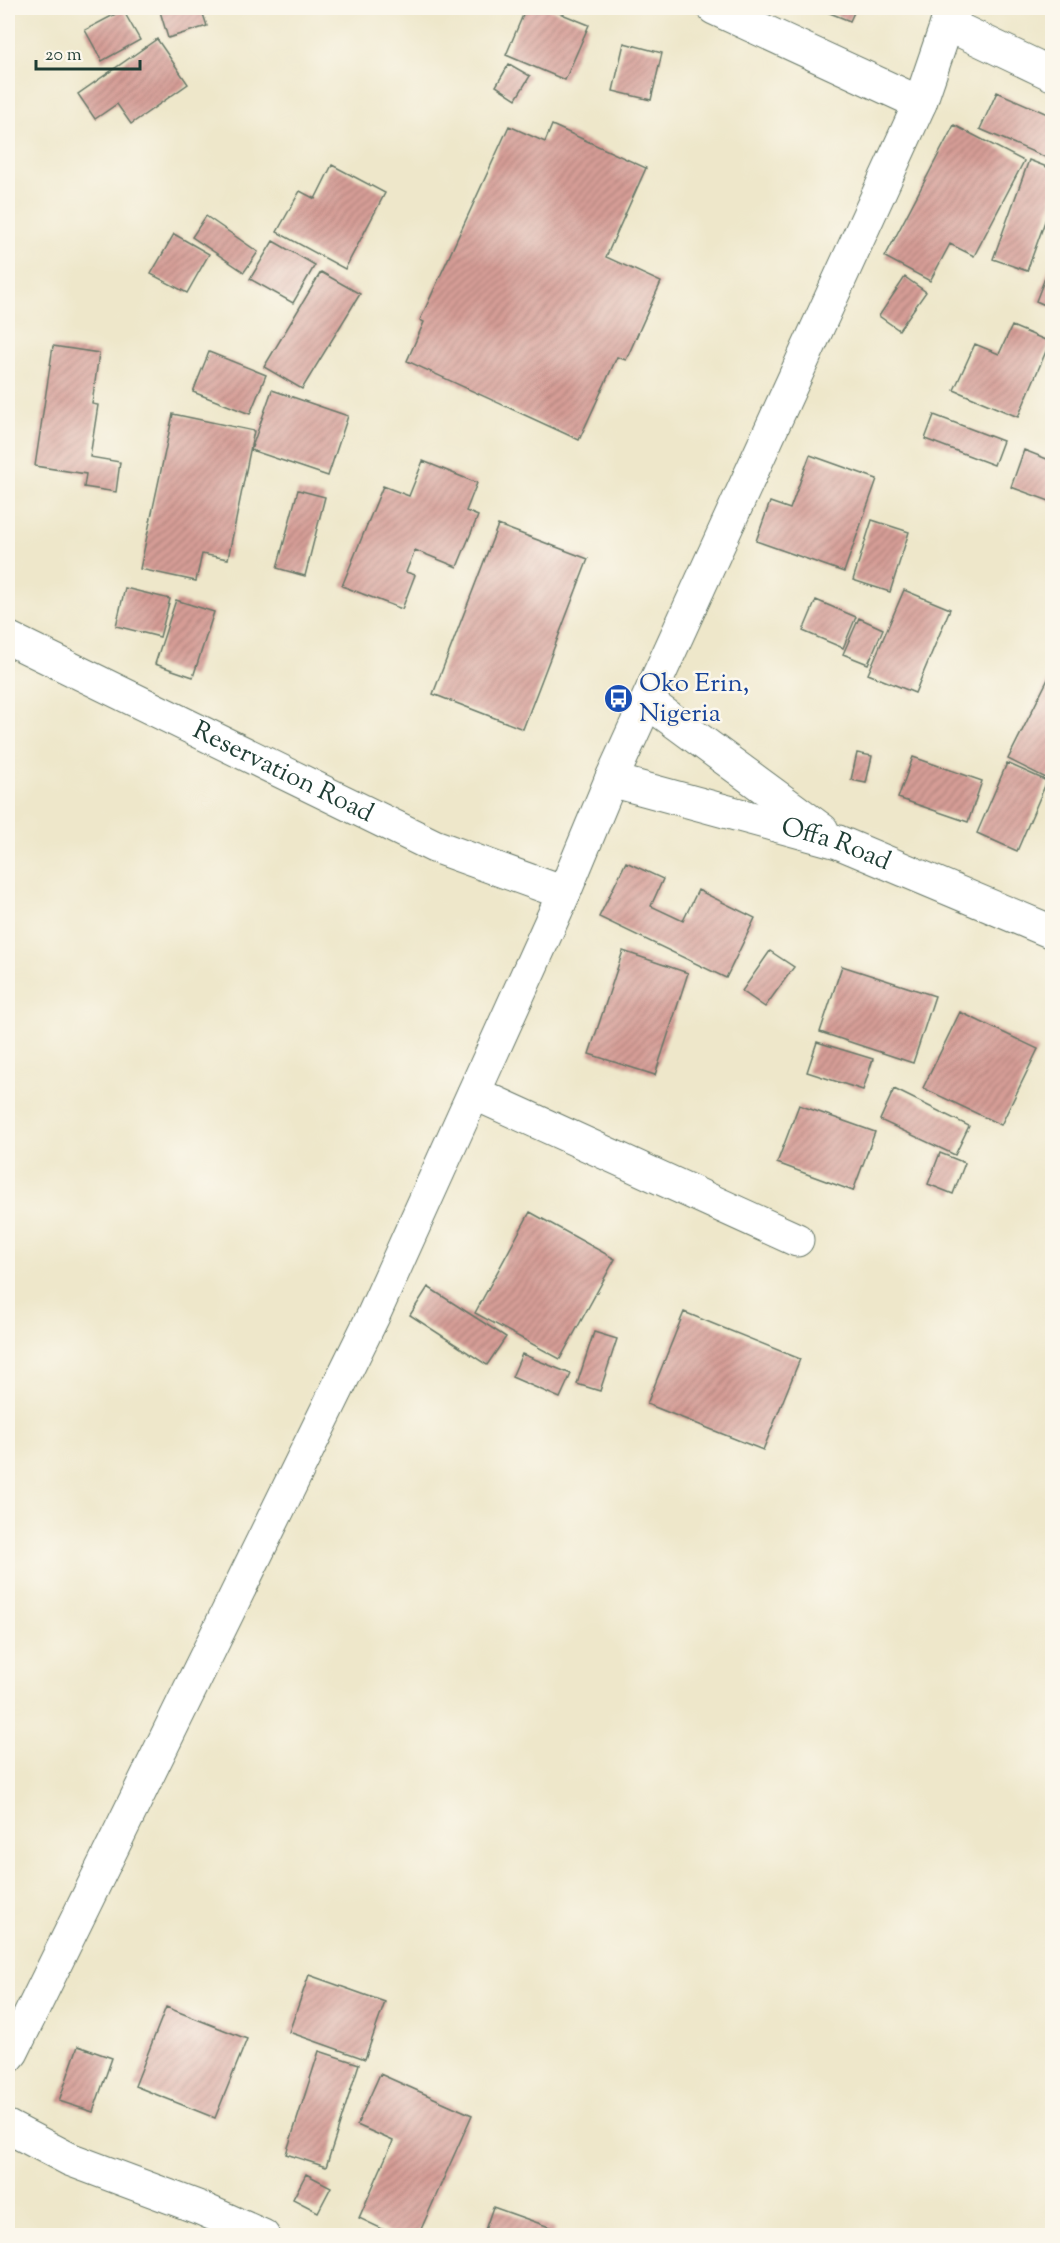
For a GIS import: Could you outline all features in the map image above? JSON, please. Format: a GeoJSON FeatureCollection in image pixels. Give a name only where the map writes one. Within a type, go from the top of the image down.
{"type":"FeatureCollection","features":[{"type":"Feature","properties":{"kind":"street"},"geometry":{"type":"LineString","coordinates":[[714,8],[920,103]]}},
{"type":"Feature","properties":{"kind":"street"},"geometry":{"type":"LineString","coordinates":[[8,2057],[373,1316],[564,893],[611,780],[920,103],[951,16],[1053,74]]}},
{"type":"Feature","properties":{"kind":"street","name":"Reservation Road"},"geometry":{"type":"LineString","coordinates":[[8,639],[434,846],[564,893]]}},
{"type":"Feature","properties":{"kind":"street"},"geometry":{"type":"LineString","coordinates":[[648,702],[838,842]]}},
{"type":"Feature","properties":{"kind":"street","name":"Offa Road"},"geometry":{"type":"LineString","coordinates":[[611,780],[838,842],[1053,932]]}},
{"type":"Feature","properties":{"kind":"street"},"geometry":{"type":"LineString","coordinates":[[474,1093],[796,1240]]}},
{"type":"Feature","properties":{"kind":"street"},"geometry":{"type":"LineString","coordinates":[[8,2127],[69,2158],[200,2208],[263,2235]]}},
{"type":"Feature","properties":{"kind":"building"},"geometry":{"type":"Polygon","coordinates":[[[159,8],[201,8],[207,26],[168,38],[159,8]]]}},
{"type":"Feature","properties":{"kind":"building"},"geometry":{"type":"Polygon","coordinates":[[[526,8],[547,8],[589,25],[565,80],[506,55],[526,8]]]}},
{"type":"Feature","properties":{"kind":"building"},"geometry":{"type":"Polygon","coordinates":[[[817,8],[856,8],[850,21],[817,8]]]}},
{"type":"Feature","properties":{"kind":"building"},"geometry":{"type":"Polygon","coordinates":[[[123,10],[140,40],[102,61],[85,30],[123,10]]]}},
{"type":"Feature","properties":{"kind":"building"},"geometry":{"type":"Polygon","coordinates":[[[157,39],[188,84],[131,124],[117,104],[95,119],[78,94],[157,39]]]}},
{"type":"Feature","properties":{"kind":"building"},"geometry":{"type":"Polygon","coordinates":[[[624,43],[662,53],[651,100],[613,91],[624,43]]]}},
{"type":"Feature","properties":{"kind":"building"},"geometry":{"type":"Polygon","coordinates":[[[509,64],[530,76],[516,99],[496,86],[509,64]]]}},
{"type":"Feature","properties":{"kind":"building"},"geometry":{"type":"Polygon","coordinates":[[[997,92],[1052,116],[1052,160],[980,129],[997,92]]]}},
{"type":"Feature","properties":{"kind":"building"},"geometry":{"type":"Polygon","coordinates":[[[552,125],[646,168],[606,257],[661,282],[626,360],[617,357],[579,440],[407,361],[424,322],[420,320],[509,126],[545,142],[552,125]]]}},
{"type":"Feature","properties":{"kind":"building"},"geometry":{"type":"Polygon","coordinates":[[[954,125],[1024,161],[974,256],[950,244],[930,281],[885,257],[954,125]]]}},
{"type":"Feature","properties":{"kind":"building"},"geometry":{"type":"Polygon","coordinates":[[[1029,160],[1052,169],[1052,202],[1027,271],[993,259],[1029,160]]]}},
{"type":"Feature","properties":{"kind":"building"},"geometry":{"type":"Polygon","coordinates":[[[332,165],[385,193],[345,269],[277,232],[300,191],[315,199],[332,165]]]}},
{"type":"Feature","properties":{"kind":"building"},"geometry":{"type":"Polygon","coordinates":[[[206,216],[258,252],[244,272],[192,237],[206,216]]]}},
{"type":"Feature","properties":{"kind":"building"},"geometry":{"type":"Polygon","coordinates":[[[174,234],[209,254],[187,293],[151,274],[174,234]]]}},
{"type":"Feature","properties":{"kind":"building"},"geometry":{"type":"Polygon","coordinates":[[[273,241],[315,265],[293,303],[250,279],[273,241]]]}},
{"type":"Feature","properties":{"kind":"building"},"geometry":{"type":"Polygon","coordinates":[[[1052,260],[1052,308],[1036,301],[1052,260]]]}},
{"type":"Feature","properties":{"kind":"building"},"geometry":{"type":"Polygon","coordinates":[[[321,272],[360,294],[302,389],[264,367],[321,272]]]}},
{"type":"Feature","properties":{"kind":"building"},"geometry":{"type":"Polygon","coordinates":[[[905,277],[926,292],[899,330],[879,316],[905,277]]]}},
{"type":"Feature","properties":{"kind":"building"},"geometry":{"type":"Polygon","coordinates":[[[1012,326],[1050,342],[1018,417],[954,390],[975,344],[999,354],[1012,326]]]}},
{"type":"Feature","properties":{"kind":"building"},"geometry":{"type":"Polygon","coordinates":[[[53,346],[99,353],[92,404],[98,405],[90,457],[120,462],[116,492],[84,487],[86,474],[35,466],[53,346]]]}},
{"type":"Feature","properties":{"kind":"building"},"geometry":{"type":"Polygon","coordinates":[[[209,352],[266,375],[250,414],[193,392],[209,352]]]}},
{"type":"Feature","properties":{"kind":"building"},"geometry":{"type":"Polygon","coordinates":[[[272,390],[348,416],[328,476],[251,450],[272,390]]]}},
{"type":"Feature","properties":{"kind":"building"},"geometry":{"type":"Polygon","coordinates":[[[173,414],[254,431],[228,559],[202,554],[196,581],[140,569],[173,414]]]}},
{"type":"Feature","properties":{"kind":"building"},"geometry":{"type":"Polygon","coordinates":[[[934,415],[1003,441],[994,465],[925,439],[934,415]]]}},
{"type":"Feature","properties":{"kind":"building"},"geometry":{"type":"Polygon","coordinates":[[[1024,450],[1052,461],[1052,502],[1011,487],[1024,450]]]}},
{"type":"Feature","properties":{"kind":"building"},"geometry":{"type":"Polygon","coordinates":[[[810,455],[877,479],[844,572],[756,541],[770,502],[790,509],[810,455]]]}},
{"type":"Feature","properties":{"kind":"building"},"geometry":{"type":"Polygon","coordinates":[[[423,461],[477,483],[466,511],[478,516],[457,567],[415,550],[406,572],[415,575],[402,609],[342,586],[383,486],[409,496],[423,461]]]}},
{"type":"Feature","properties":{"kind":"building"},"geometry":{"type":"Polygon","coordinates":[[[298,490],[325,497],[305,576],[277,568],[298,490]]]}},
{"type":"Feature","properties":{"kind":"building"},"geometry":{"type":"Polygon","coordinates":[[[872,520],[909,532],[890,592],[853,580],[872,520]]]}},
{"type":"Feature","properties":{"kind":"building"},"geometry":{"type":"Polygon","coordinates":[[[498,525],[588,559],[523,729],[433,694],[498,525]]]}},
{"type":"Feature","properties":{"kind":"building"},"geometry":{"type":"Polygon","coordinates":[[[125,588],[170,599],[160,637],[116,626],[125,588]]]}},
{"type":"Feature","properties":{"kind":"building"},"geometry":{"type":"Polygon","coordinates":[[[904,590],[950,609],[915,693],[868,674],[904,590]]]}},
{"type":"Feature","properties":{"kind":"building"},"geometry":{"type":"Polygon","coordinates":[[[176,600],[214,612],[193,677],[155,664],[176,600]]]}},
{"type":"Feature","properties":{"kind":"building"},"geometry":{"type":"Polygon","coordinates":[[[816,600],[856,617],[843,648],[803,631],[816,600]]]}},
{"type":"Feature","properties":{"kind":"building"},"geometry":{"type":"Polygon","coordinates":[[[859,618],[883,629],[868,664],[843,654],[859,618]]]}},
{"type":"Feature","properties":{"kind":"building"},"geometry":{"type":"Polygon","coordinates":[[[1052,671],[1052,771],[1048,779],[1008,759],[1052,671]]]}},
{"type":"Feature","properties":{"kind":"building"},"geometry":{"type":"Polygon","coordinates":[[[857,753],[872,756],[866,783],[851,780],[857,753]]]}},
{"type":"Feature","properties":{"kind":"building"},"geometry":{"type":"Polygon","coordinates":[[[913,757],[982,781],[968,822],[898,798],[913,757]]]}},
{"type":"Feature","properties":{"kind":"building"},"geometry":{"type":"Polygon","coordinates":[[[1007,763],[1047,781],[1017,851],[977,833],[1007,763]]]}},
{"type":"Feature","properties":{"kind":"building"},"geometry":{"type":"Polygon","coordinates":[[[626,862],[663,879],[651,906],[683,921],[698,890],[755,918],[726,978],[599,917],[626,862]]]}},
{"type":"Feature","properties":{"kind":"building"},"geometry":{"type":"Polygon","coordinates":[[[623,951],[688,973],[655,1075],[589,1054],[623,951]]]}},
{"type":"Feature","properties":{"kind":"building"},"geometry":{"type":"Polygon","coordinates":[[[770,951],[794,967],[765,1007],[742,991],[770,951]]]}},
{"type":"Feature","properties":{"kind":"building"},"geometry":{"type":"Polygon","coordinates":[[[842,966],[935,996],[913,1063],[820,1032],[842,966]]]}},
{"type":"Feature","properties":{"kind":"building"},"geometry":{"type":"Polygon","coordinates":[[[960,1012],[1038,1049],[1001,1125],[923,1088],[960,1012]]]}},
{"type":"Feature","properties":{"kind":"building"},"geometry":{"type":"Polygon","coordinates":[[[817,1042],[873,1059],[863,1090],[807,1072],[817,1042]]]}},
{"type":"Feature","properties":{"kind":"building"},"geometry":{"type":"Polygon","coordinates":[[[894,1089],[969,1126],[955,1155],[880,1120],[894,1089]]]}},
{"type":"Feature","properties":{"kind":"building"},"geometry":{"type":"Polygon","coordinates":[[[799,1105],[875,1132],[853,1191],[777,1163],[799,1105]]]}},
{"type":"Feature","properties":{"kind":"building"},"geometry":{"type":"Polygon","coordinates":[[[940,1153],[965,1163],[953,1194],[928,1184],[940,1153]]]}},
{"type":"Feature","properties":{"kind":"building"},"geometry":{"type":"Polygon","coordinates":[[[530,1212],[615,1259],[560,1359],[475,1313],[530,1212]]]}},
{"type":"Feature","properties":{"kind":"building"},"geometry":{"type":"Polygon","coordinates":[[[428,1287],[506,1337],[487,1365],[410,1315],[428,1287]]]}},
{"type":"Feature","properties":{"kind":"building"},"geometry":{"type":"Polygon","coordinates":[[[684,1312],[800,1359],[763,1450],[647,1404],[684,1312]]]}},
{"type":"Feature","properties":{"kind":"building"},"geometry":{"type":"Polygon","coordinates":[[[594,1332],[617,1339],[600,1391],[577,1384],[594,1332]]]}},
{"type":"Feature","properties":{"kind":"building"},"geometry":{"type":"Polygon","coordinates":[[[522,1354],[571,1374],[560,1398],[512,1377],[522,1354]]]}},
{"type":"Feature","properties":{"kind":"building"},"geometry":{"type":"Polygon","coordinates":[[[309,1975],[385,2002],[365,2059],[289,2032],[309,1975]]]}},
{"type":"Feature","properties":{"kind":"building"},"geometry":{"type":"Polygon","coordinates":[[[166,2007],[247,2039],[215,2118],[135,2086],[166,2007]]]}},
{"type":"Feature","properties":{"kind":"building"},"geometry":{"type":"Polygon","coordinates":[[[78,2046],[112,2058],[93,2112],[59,2101],[78,2046]]]}},
{"type":"Feature","properties":{"kind":"building"},"geometry":{"type":"Polygon","coordinates":[[[319,2051],[359,2064],[326,2167],[286,2154],[319,2051]]]}},
{"type":"Feature","properties":{"kind":"building"},"geometry":{"type":"Polygon","coordinates":[[[380,2074],[472,2115],[418,2236],[397,2236],[359,2218],[393,2141],[357,2125],[380,2074]]]}},
{"type":"Feature","properties":{"kind":"building"},"geometry":{"type":"Polygon","coordinates":[[[306,2174],[331,2187],[318,2212],[293,2199],[306,2174]]]}},
{"type":"Feature","properties":{"kind":"building"},"geometry":{"type":"Polygon","coordinates":[[[493,2207],[555,2229],[553,2236],[483,2236],[493,2207]]]}},
{"type":"Feature","properties":{"kind":"place","name":"Oko Erin, Nigeria"},"geometry":{"type":"Point","coordinates":[618,699]}}]}
